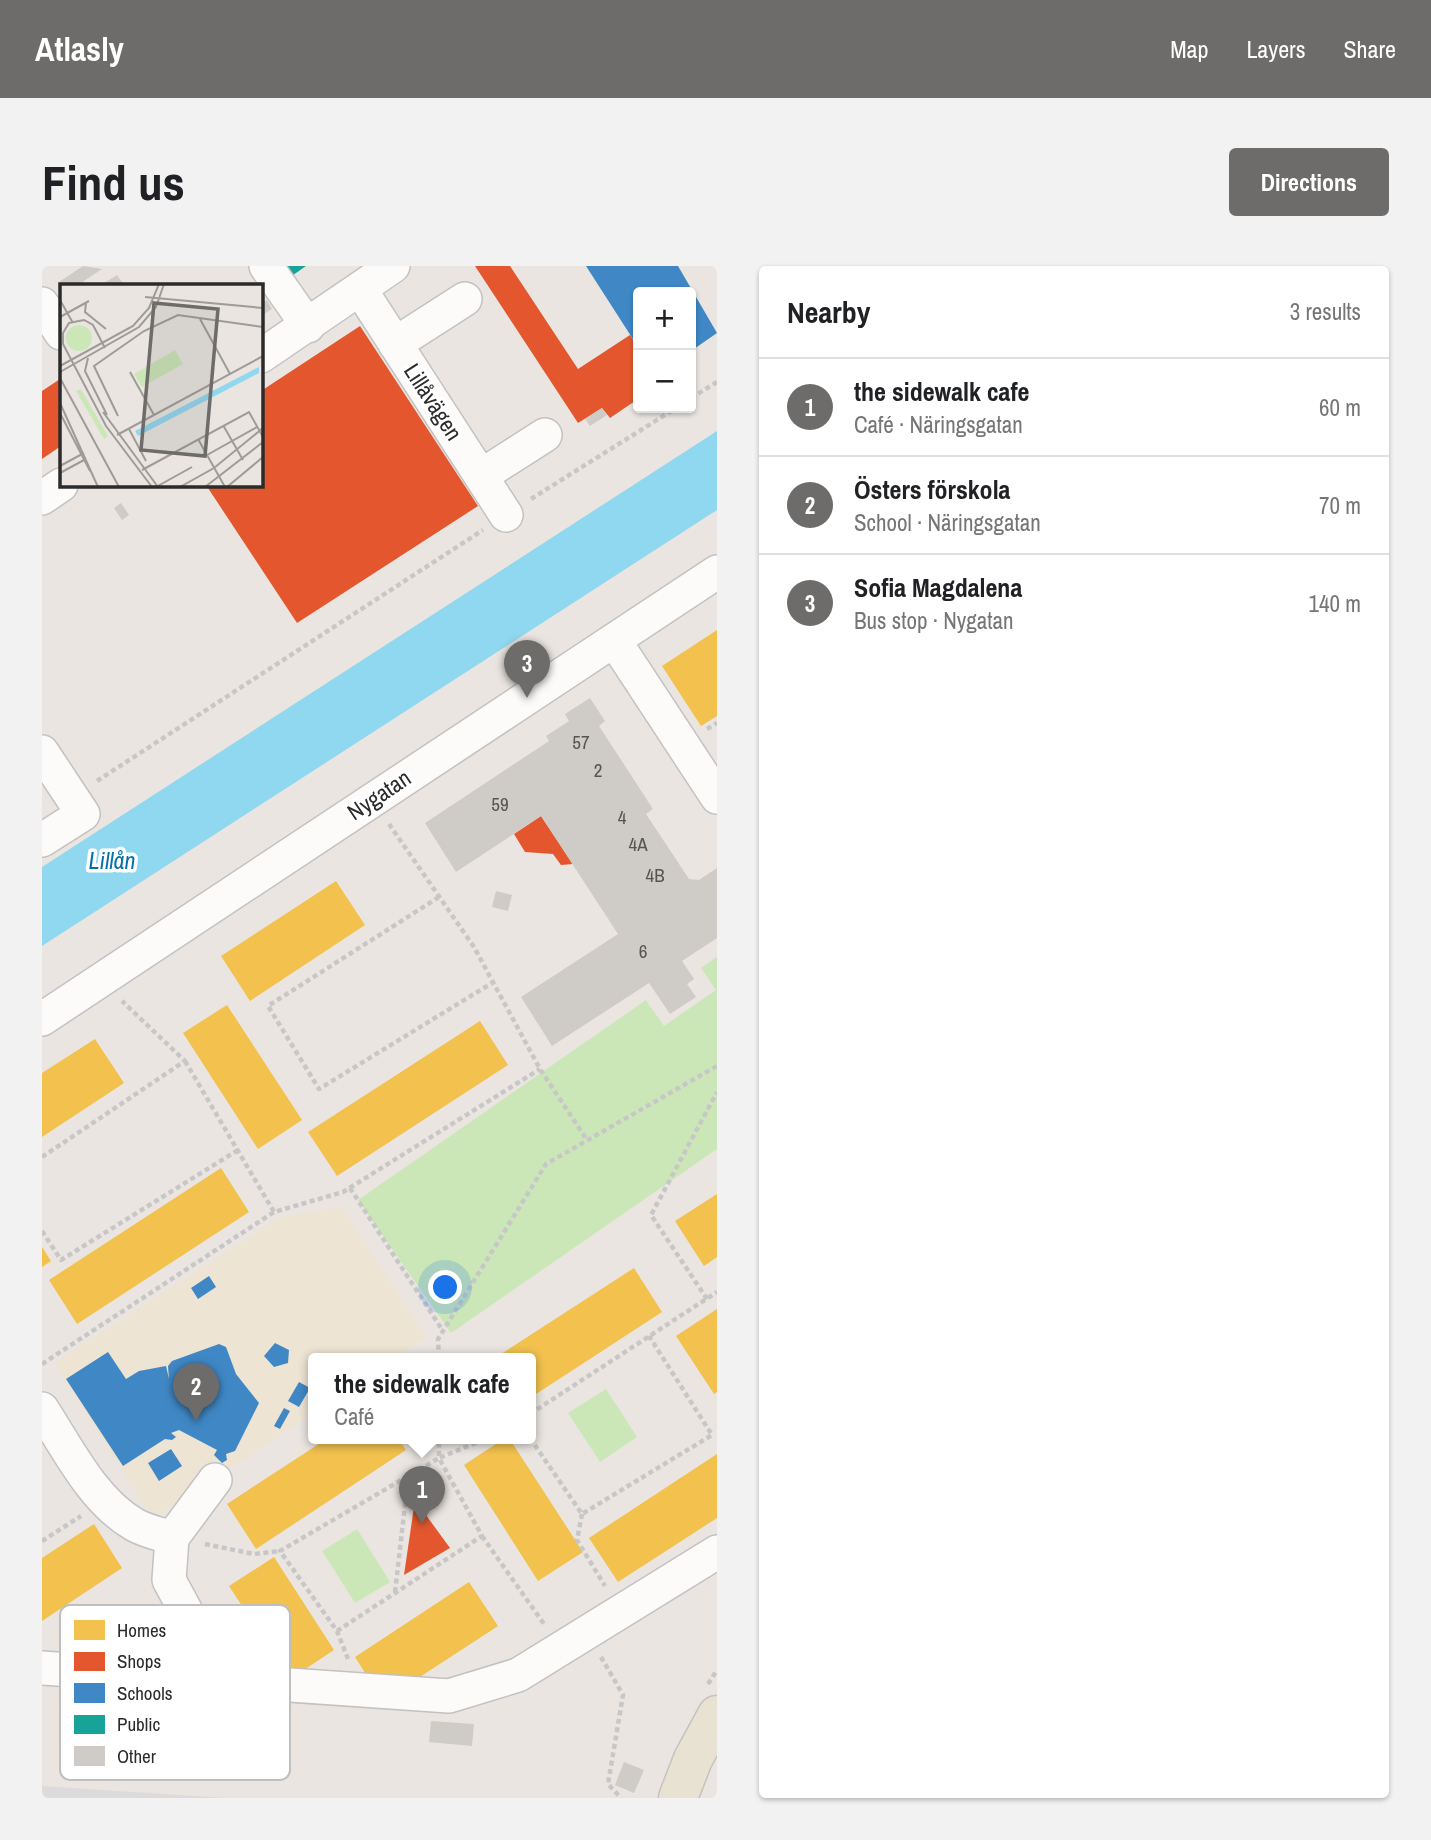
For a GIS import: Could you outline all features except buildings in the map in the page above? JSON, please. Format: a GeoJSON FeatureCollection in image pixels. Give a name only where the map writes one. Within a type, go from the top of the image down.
{"type":"FeatureCollection","features":[{"type":"Feature","properties":{"kind":"main road"},"geometry":{"type":"LineString","coordinates":[[678,1798],[693,1759],[717,1715]]}},
{"type":"Feature","properties":{"kind":"street"},"geometry":{"type":"LineString","coordinates":[[266,266],[308,326]]}},
{"type":"Feature","properties":{"kind":"street"},"geometry":{"type":"LineString","coordinates":[[262,355],[393,266]]}},
{"type":"Feature","properties":{"kind":"street","name":"Lillåvägen"},"geometry":{"type":"LineString","coordinates":[[360,289],[506,514]]}},
{"type":"Feature","properties":{"kind":"street"},"geometry":{"type":"LineString","coordinates":[[395,344],[465,299]]}},
{"type":"Feature","properties":{"kind":"street"},"geometry":{"type":"LineString","coordinates":[[42,304],[60,331]]}},
{"type":"Feature","properties":{"kind":"street"},"geometry":{"type":"LineString","coordinates":[[481,476],[545,435]]}},
{"type":"Feature","properties":{"kind":"street"},"geometry":{"type":"LineString","coordinates":[[42,498],[60,486]]}},
{"type":"Feature","properties":{"kind":"street","name":"Nygatan"},"geometry":{"type":"LineString","coordinates":[[42,1019],[717,572]]}},
{"type":"Feature","properties":{"kind":"street"},"geometry":{"type":"LineString","coordinates":[[614,640],[717,797]]}},
{"type":"Feature","properties":{"kind":"street"},"geometry":{"type":"LineString","coordinates":[[42,752],[83,814],[42,840]]}},
{"type":"Feature","properties":{"kind":"street"},"geometry":{"type":"LineString","coordinates":[[42,1409],[115,1511],[138,1527],[172,1538]]}},
{"type":"Feature","properties":{"kind":"street"},"geometry":{"type":"LineString","coordinates":[[182,1605],[169,1580],[172,1538],[215,1480]]}},
{"type":"Feature","properties":{"kind":"street"},"geometry":{"type":"LineString","coordinates":[[290,1686],[449,1696],[518,1675],[717,1552]]}},
{"type":"Feature","properties":{"kind":"street"},"geometry":{"type":"LineString","coordinates":[[42,1668],[60,1669]]}},
{"type":"Feature","properties":{"kind":"path"},"geometry":{"type":"LineString","coordinates":[[696,395],[717,382]]}},
{"type":"Feature","properties":{"kind":"path"},"geometry":{"type":"LineString","coordinates":[[72,797],[506,514],[668,413]]}},
{"type":"Feature","properties":{"kind":"path"},"geometry":{"type":"LineString","coordinates":[[382,815],[474,947],[540,1069],[587,1140]]}},
{"type":"Feature","properties":{"kind":"path"},"geometry":{"type":"LineString","coordinates":[[439,897],[268,1006],[319,1089],[492,983]]}},
{"type":"Feature","properties":{"kind":"path"},"geometry":{"type":"LineString","coordinates":[[121,999],[185,1062],[274,1212]]}},
{"type":"Feature","properties":{"kind":"path"},"geometry":{"type":"LineString","coordinates":[[42,1157],[185,1062]]}},
{"type":"Feature","properties":{"kind":"path"},"geometry":{"type":"LineString","coordinates":[[439,1353],[439,1339],[546,1164],[717,1066]]}},
{"type":"Feature","properties":{"kind":"path"},"geometry":{"type":"LineString","coordinates":[[42,1364],[274,1212],[350,1188],[540,1069]]}},
{"type":"Feature","properties":{"kind":"path"},"geometry":{"type":"LineString","coordinates":[[707,1299],[651,1216],[717,1092]]}},
{"type":"Feature","properties":{"kind":"path"},"geometry":{"type":"LineString","coordinates":[[42,1231],[61,1261],[238,1150]]}},
{"type":"Feature","properties":{"kind":"path"},"geometry":{"type":"LineString","coordinates":[[350,1188],[443,1332]]}},
{"type":"Feature","properties":{"kind":"path"},"geometry":{"type":"LineString","coordinates":[[536,1410],[717,1292]]}},
{"type":"Feature","properties":{"kind":"path"},"geometry":{"type":"LineString","coordinates":[[582,1514],[714,1433],[649,1336]]}},
{"type":"Feature","properties":{"kind":"path"},"geometry":{"type":"LineString","coordinates":[[439,1444],[439,1458],[482,1536],[622,1695],[608,1784],[621,1798]]}},
{"type":"Feature","properties":{"kind":"path"},"geometry":{"type":"LineString","coordinates":[[172,1538],[254,1553],[281,1551],[439,1458],[473,1444]]}},
{"type":"Feature","properties":{"kind":"path"},"geometry":{"type":"LineString","coordinates":[[534,1444],[582,1514],[577,1540],[621,1612]]}},
{"type":"Feature","properties":{"kind":"path"},"geometry":{"type":"LineString","coordinates":[[395,1593],[408,1478]]}},
{"type":"Feature","properties":{"kind":"path"},"geometry":{"type":"LineString","coordinates":[[42,1541],[106,1500]]}},
{"type":"Feature","properties":{"kind":"path"},"geometry":{"type":"LineString","coordinates":[[337,1631],[482,1536]]}},
{"type":"Feature","properties":{"kind":"path"},"geometry":{"type":"LineString","coordinates":[[281,1551],[337,1631],[360,1692]]}},
{"type":"Feature","properties":{"kind":"shaded area"},"geometry":{"type":"Polygon","coordinates":[[[342,1207],[426,1337],[402,1353],[308,1353],[308,1416],[215,1480],[152,1518],[54,1363],[280,1217],[342,1207]]]}},
{"type":"Feature","properties":{"kind":"shaded area"},"geometry":{"type":"Polygon","coordinates":[[[42,1786],[225,1798],[42,1798],[42,1786]]]}},
{"type":"Feature","properties":{"kind":"green space"},"geometry":{"type":"Polygon","coordinates":[[[717,957],[717,1149],[451,1333],[358,1200],[646,1000],[664,1026],[716,990],[701,968],[717,957]]]}},
{"type":"Feature","properties":{"kind":"green space"},"geometry":{"type":"Polygon","coordinates":[[[606,1389],[637,1437],[600,1462],[568,1413],[606,1389]]]}},
{"type":"Feature","properties":{"kind":"green space"},"geometry":{"type":"Polygon","coordinates":[[[357,1529],[390,1582],[355,1603],[322,1551],[357,1529]]]}},
{"type":"Feature","properties":{"kind":"water","name":"Lillån"},"geometry":{"type":"Polygon","coordinates":[[[717,431],[717,510],[42,946],[42,867],[717,431]]]}},
{"type":"Feature","properties":{"kind":"place","name":"Sofia Magdalena"},"geometry":{"type":"Point","coordinates":[527,698]}},
{"type":"Feature","properties":{"kind":"place","name":"Östers förskola"},"geometry":{"type":"Point","coordinates":[196,1421]}},
{"type":"Feature","properties":{"kind":"place","name":"the sidewalk cafe"},"geometry":{"type":"Point","coordinates":[422,1524]}}]}
